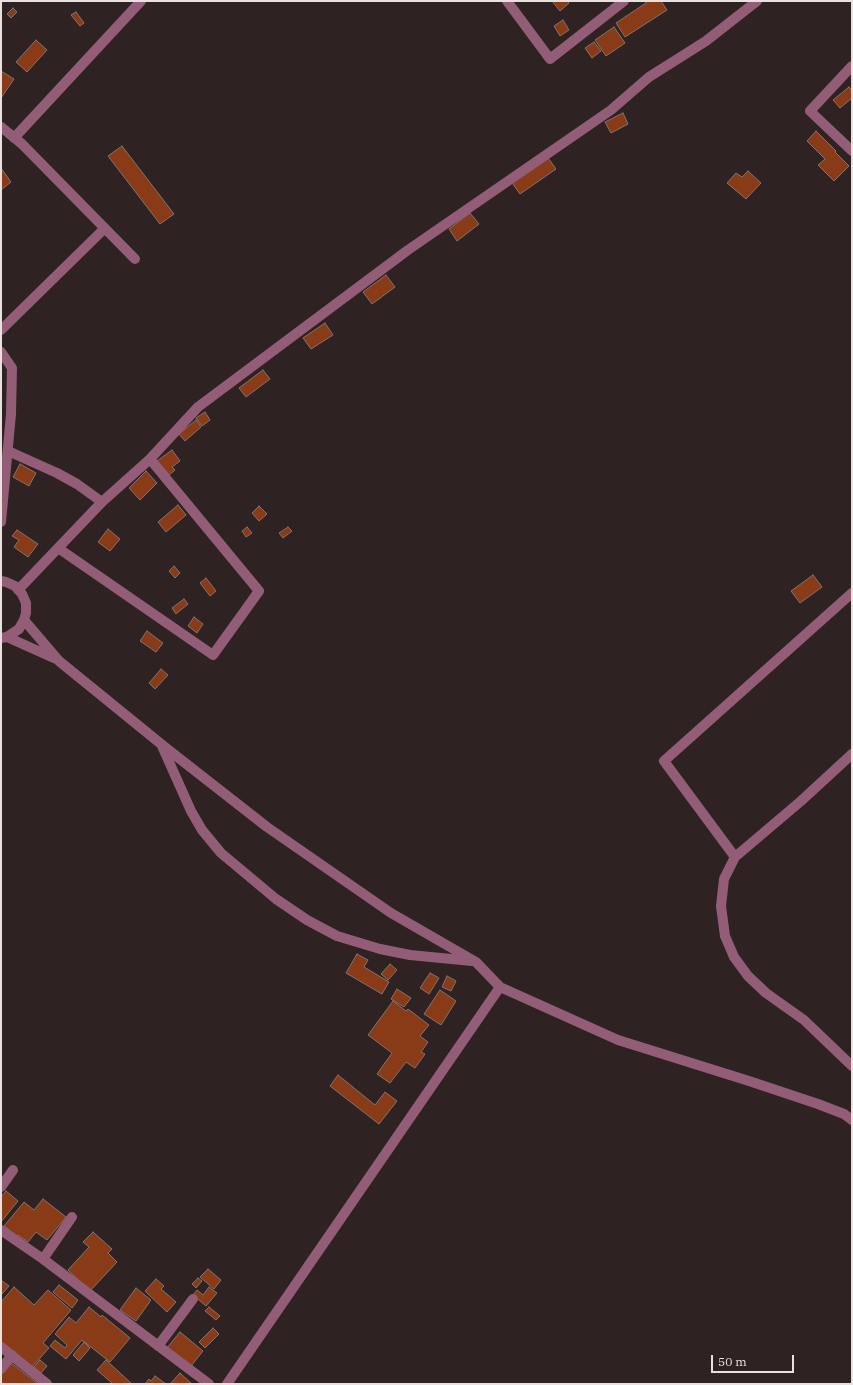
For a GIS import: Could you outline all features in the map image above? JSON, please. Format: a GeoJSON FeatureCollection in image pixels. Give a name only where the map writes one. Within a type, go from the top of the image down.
{"type":"FeatureCollection","features":[{"type":"Feature","properties":{"kind":"street"},"geometry":{"type":"LineString","coordinates":[[14,138],[141,1]]}},
{"type":"Feature","properties":{"kind":"street"},"geometry":{"type":"LineString","coordinates":[[507,1],[550,58],[624,1]]}},
{"type":"Feature","properties":{"kind":"street"},"geometry":{"type":"LineString","coordinates":[[18,590],[102,502],[150,459],[204,402],[408,250],[611,110],[649,77],[706,41],[750,3]]}},
{"type":"Feature","properties":{"kind":"street"},"geometry":{"type":"LineString","coordinates":[[852,66],[810,111],[852,151]]}},
{"type":"Feature","properties":{"kind":"street"},"geometry":{"type":"LineString","coordinates":[[1,127],[22,144],[135,259]]}},
{"type":"Feature","properties":{"kind":"street"},"geometry":{"type":"LineString","coordinates":[[1,330],[104,229]]}},
{"type":"Feature","properties":{"kind":"street"},"geometry":{"type":"LineString","coordinates":[[1,352],[12,368],[11,414],[1,522]]}},
{"type":"Feature","properties":{"kind":"street"},"geometry":{"type":"LineString","coordinates":[[8,451],[57,473],[77,484],[102,502]]}},
{"type":"Feature","properties":{"kind":"street"},"geometry":{"type":"LineString","coordinates":[[58,548],[213,654],[259,591],[150,459]]}},
{"type":"Feature","properties":{"kind":"street"},"geometry":{"type":"LineString","coordinates":[[1,581],[15,586],[22,594],[26,603],[26,613],[19,629],[4,638]]}},
{"type":"Feature","properties":{"kind":"street"},"geometry":{"type":"LineString","coordinates":[[735,857],[664,761],[851,595]]}},
{"type":"Feature","properties":{"kind":"street"},"geometry":{"type":"LineString","coordinates":[[24,620],[59,661],[267,827],[391,913],[476,962],[500,987],[618,1040],[818,1104],[844,1114],[852,1120]]}},
{"type":"Feature","properties":{"kind":"street"},"geometry":{"type":"LineString","coordinates":[[4,638],[59,661]]}},
{"type":"Feature","properties":{"kind":"street"},"geometry":{"type":"LineString","coordinates":[[160,743],[191,811],[202,830],[221,853],[276,900],[306,920],[338,936],[366,945],[410,955],[476,962]]}},
{"type":"Feature","properties":{"kind":"street"},"geometry":{"type":"LineString","coordinates":[[852,754],[801,801],[735,857],[724,879],[721,906],[726,936],[734,957],[748,976],[766,993],[804,1020],[852,1066]]}},
{"type":"Feature","properties":{"kind":"street"},"geometry":{"type":"LineString","coordinates":[[227,1384],[500,987]]}},
{"type":"Feature","properties":{"kind":"street"},"geometry":{"type":"LineString","coordinates":[[1,1187],[13,1170]]}},
{"type":"Feature","properties":{"kind":"street"},"geometry":{"type":"LineString","coordinates":[[43,1259],[72,1217]]}},
{"type":"Feature","properties":{"kind":"street"},"geometry":{"type":"LineString","coordinates":[[1,1230],[43,1259],[209,1384]]}},
{"type":"Feature","properties":{"kind":"street"},"geometry":{"type":"LineString","coordinates":[[158,1346],[193,1299]]}},
{"type":"Feature","properties":{"kind":"street"},"geometry":{"type":"LineString","coordinates":[[1,1347],[46,1384]]}},
{"type":"Feature","properties":{"kind":"street"},"geometry":{"type":"LineString","coordinates":[[1,1369],[12,1355]]}},
{"type":"Feature","properties":{"kind":"building"},"geometry":{"type":"Polygon","coordinates":[[[552,1],[568,1],[569,3],[560,11],[552,1]]]}},
{"type":"Feature","properties":{"kind":"building"},"geometry":{"type":"Polygon","coordinates":[[[645,1],[661,1],[667,10],[625,37],[616,23],[646,3],[645,1]]]}},
{"type":"Feature","properties":{"kind":"building"},"geometry":{"type":"Polygon","coordinates":[[[13,8],[17,12],[11,18],[7,14],[13,8]]]}},
{"type":"Feature","properties":{"kind":"building"},"geometry":{"type":"Polygon","coordinates":[[[76,12],[84,23],[80,26],[71,15],[76,12]]]}},
{"type":"Feature","properties":{"kind":"building"},"geometry":{"type":"Polygon","coordinates":[[[563,20],[569,30],[560,36],[554,26],[563,20]]]}},
{"type":"Feature","properties":{"kind":"building"},"geometry":{"type":"Polygon","coordinates":[[[614,27],[625,43],[606,56],[595,40],[614,27]]]}},
{"type":"Feature","properties":{"kind":"building"},"geometry":{"type":"Polygon","coordinates":[[[36,40],[47,50],[27,72],[16,62],[36,40]]]}},
{"type":"Feature","properties":{"kind":"building"},"geometry":{"type":"Polygon","coordinates":[[[594,42],[601,51],[592,58],[585,48],[594,42]]]}},
{"type":"Feature","properties":{"kind":"building"},"geometry":{"type":"Polygon","coordinates":[[[1,71],[14,79],[1,98],[1,71]]]}},
{"type":"Feature","properties":{"kind":"building"},"geometry":{"type":"Polygon","coordinates":[[[849,87],[852,90],[852,98],[840,108],[833,100],[849,87]]]}},
{"type":"Feature","properties":{"kind":"building"},"geometry":{"type":"Polygon","coordinates":[[[623,113],[628,124],[611,133],[605,122],[623,113]]]}},
{"type":"Feature","properties":{"kind":"building"},"geometry":{"type":"Polygon","coordinates":[[[816,131],[849,166],[834,181],[818,165],[825,159],[807,141],[816,131]]]}},
{"type":"Feature","properties":{"kind":"building"},"geometry":{"type":"Polygon","coordinates":[[[122,146],[174,214],[160,224],[108,156],[122,146]]]}},
{"type":"Feature","properties":{"kind":"building"},"geometry":{"type":"Polygon","coordinates":[[[546,155],[556,169],[520,194],[510,180],[546,155]]]}},
{"type":"Feature","properties":{"kind":"building"},"geometry":{"type":"Polygon","coordinates":[[[1,168],[11,182],[1,190],[1,168]]]}},
{"type":"Feature","properties":{"kind":"building"},"geometry":{"type":"Polygon","coordinates":[[[748,171],[761,183],[746,199],[727,183],[736,173],[742,177],[748,171]]]}},
{"type":"Feature","properties":{"kind":"building"},"geometry":{"type":"Polygon","coordinates":[[[470,213],[479,224],[457,241],[449,229],[470,213]]]}},
{"type":"Feature","properties":{"kind":"building"},"geometry":{"type":"Polygon","coordinates":[[[386,275],[395,287],[372,304],[363,292],[386,275]]]}},
{"type":"Feature","properties":{"kind":"building"},"geometry":{"type":"Polygon","coordinates":[[[325,323],[333,335],[311,349],[303,338],[325,323]]]}},
{"type":"Feature","properties":{"kind":"building"},"geometry":{"type":"Polygon","coordinates":[[[263,370],[270,379],[246,397],[239,388],[263,370]]]}},
{"type":"Feature","properties":{"kind":"building"},"geometry":{"type":"Polygon","coordinates":[[[205,412],[210,420],[202,426],[196,418],[205,412]]]}},
{"type":"Feature","properties":{"kind":"building"},"geometry":{"type":"Polygon","coordinates":[[[196,420],[201,427],[185,441],[179,434],[196,420]]]}},
{"type":"Feature","properties":{"kind":"building"},"geometry":{"type":"Polygon","coordinates":[[[172,450],[180,461],[172,467],[175,470],[169,475],[157,461],[172,450]]]}},
{"type":"Feature","properties":{"kind":"building"},"geometry":{"type":"Polygon","coordinates":[[[20,464],[36,473],[29,486],[13,477],[20,464]]]}},
{"type":"Feature","properties":{"kind":"building"},"geometry":{"type":"Polygon","coordinates":[[[146,471],[157,483],[140,500],[129,488],[146,471]]]}},
{"type":"Feature","properties":{"kind":"building"},"geometry":{"type":"Polygon","coordinates":[[[178,505],[186,515],[166,532],[158,522],[178,505]]]}},
{"type":"Feature","properties":{"kind":"building"},"geometry":{"type":"Polygon","coordinates":[[[259,506],[267,514],[259,521],[252,513],[259,506]]]}},
{"type":"Feature","properties":{"kind":"building"},"geometry":{"type":"Polygon","coordinates":[[[247,527],[252,533],[246,537],[242,531],[247,527]]]}},
{"type":"Feature","properties":{"kind":"building"},"geometry":{"type":"Polygon","coordinates":[[[288,527],[292,531],[283,538],[279,533],[288,527]]]}},
{"type":"Feature","properties":{"kind":"building"},"geometry":{"type":"Polygon","coordinates":[[[108,529],[120,539],[110,551],[98,542],[108,529]]]}},
{"type":"Feature","properties":{"kind":"building"},"geometry":{"type":"Polygon","coordinates":[[[17,530],[38,544],[28,557],[14,547],[19,540],[12,536],[17,530]]]}},
{"type":"Feature","properties":{"kind":"building"},"geometry":{"type":"Polygon","coordinates":[[[174,566],[180,573],[175,578],[169,571],[174,566]]]}},
{"type":"Feature","properties":{"kind":"building"},"geometry":{"type":"Polygon","coordinates":[[[813,575],[822,587],[800,603],[791,591],[813,575]]]}},
{"type":"Feature","properties":{"kind":"building"},"geometry":{"type":"Polygon","coordinates":[[[206,578],[216,591],[210,596],[200,583],[206,578]]]}},
{"type":"Feature","properties":{"kind":"building"},"geometry":{"type":"Polygon","coordinates":[[[184,599],[188,604],[176,614],[172,608],[184,599]]]}},
{"type":"Feature","properties":{"kind":"building"},"geometry":{"type":"Polygon","coordinates":[[[194,617],[203,624],[197,633],[188,626],[194,617]]]}},
{"type":"Feature","properties":{"kind":"building"},"geometry":{"type":"Polygon","coordinates":[[[147,631],[163,643],[156,652],[140,641],[147,631]]]}},
{"type":"Feature","properties":{"kind":"building"},"geometry":{"type":"Polygon","coordinates":[[[161,669],[168,675],[155,689],[149,683],[161,669]]]}},
{"type":"Feature","properties":{"kind":"building"},"geometry":{"type":"Polygon","coordinates":[[[357,954],[368,960],[364,967],[389,982],[382,994],[346,973],[357,954]]]}},
{"type":"Feature","properties":{"kind":"building"},"geometry":{"type":"Polygon","coordinates":[[[390,964],[397,970],[388,980],[381,974],[390,964]]]}},
{"type":"Feature","properties":{"kind":"building"},"geometry":{"type":"Polygon","coordinates":[[[430,973],[439,978],[429,994],[420,988],[430,973]]]}},
{"type":"Feature","properties":{"kind":"building"},"geometry":{"type":"Polygon","coordinates":[[[447,976],[456,981],[451,991],[442,987],[447,976]]]}},
{"type":"Feature","properties":{"kind":"building"},"geometry":{"type":"Polygon","coordinates":[[[397,989],[411,998],[404,1007],[391,999],[397,989]]]}},
{"type":"Feature","properties":{"kind":"building"},"geometry":{"type":"Polygon","coordinates":[[[440,990],[456,1001],[441,1025],[424,1014],[440,990]]]}},
{"type":"Feature","properties":{"kind":"building"},"geometry":{"type":"Polygon","coordinates":[[[393,1001],[406,1011],[408,1009],[429,1025],[420,1036],[428,1042],[421,1052],[425,1054],[415,1068],[406,1062],[390,1083],[377,1074],[392,1053],[368,1035],[393,1001]]]}},
{"type":"Feature","properties":{"kind":"building"},"geometry":{"type":"Polygon","coordinates":[[[338,1075],[375,1105],[385,1092],[397,1101],[379,1124],[330,1086],[338,1075]]]}},
{"type":"Feature","properties":{"kind":"building"},"geometry":{"type":"Polygon","coordinates":[[[6,1191],[18,1201],[1,1222],[1,1197],[6,1191]]]}},
{"type":"Feature","properties":{"kind":"building"},"geometry":{"type":"Polygon","coordinates":[[[43,1199],[66,1217],[47,1240],[36,1232],[28,1242],[4,1226],[24,1202],[34,1210],[43,1199]]]}},
{"type":"Feature","properties":{"kind":"building"},"geometry":{"type":"Polygon","coordinates":[[[93,1232],[112,1249],[108,1253],[117,1262],[90,1291],[68,1270],[89,1247],[83,1242],[93,1232]]]}},
{"type":"Feature","properties":{"kind":"building"},"geometry":{"type":"Polygon","coordinates":[[[208,1269],[221,1280],[214,1289],[200,1277],[208,1269]]]}},
{"type":"Feature","properties":{"kind":"building"},"geometry":{"type":"Polygon","coordinates":[[[198,1278],[202,1281],[196,1288],[192,1284],[198,1278]]]}},
{"type":"Feature","properties":{"kind":"building"},"geometry":{"type":"Polygon","coordinates":[[[156,1279],[164,1286],[161,1289],[176,1302],[167,1312],[145,1291],[156,1279]]]}},
{"type":"Feature","properties":{"kind":"building"},"geometry":{"type":"Polygon","coordinates":[[[1,1280],[9,1286],[2,1294],[1,1293],[1,1280]]]}},
{"type":"Feature","properties":{"kind":"building"},"geometry":{"type":"Polygon","coordinates":[[[59,1285],[78,1300],[72,1308],[53,1292],[59,1285]]]}},
{"type":"Feature","properties":{"kind":"building"},"geometry":{"type":"Polygon","coordinates":[[[14,1287],[34,1305],[48,1290],[71,1310],[43,1343],[49,1348],[32,1367],[21,1360],[1,1342],[1,1302],[14,1287]]]}},
{"type":"Feature","properties":{"kind":"building"},"geometry":{"type":"Polygon","coordinates":[[[209,1287],[217,1293],[206,1306],[193,1295],[197,1290],[203,1295],[209,1287]]]}},
{"type":"Feature","properties":{"kind":"building"},"geometry":{"type":"Polygon","coordinates":[[[136,1288],[151,1300],[136,1321],[120,1310],[136,1288]]]}},
{"type":"Feature","properties":{"kind":"building"},"geometry":{"type":"Polygon","coordinates":[[[89,1307],[101,1317],[102,1315],[130,1338],[110,1362],[82,1340],[66,1359],[50,1346],[55,1340],[65,1348],[67,1345],[55,1334],[69,1317],[76,1323],[89,1307]]]}},
{"type":"Feature","properties":{"kind":"building"},"geometry":{"type":"Polygon","coordinates":[[[209,1307],[220,1316],[216,1320],[205,1311],[209,1307]]]}},
{"type":"Feature","properties":{"kind":"building"},"geometry":{"type":"Polygon","coordinates":[[[213,1328],[219,1334],[205,1348],[199,1342],[213,1328]]]}},
{"type":"Feature","properties":{"kind":"building"},"geometry":{"type":"Polygon","coordinates":[[[180,1332],[203,1351],[191,1366],[166,1349],[180,1332]]]}},
{"type":"Feature","properties":{"kind":"building"},"geometry":{"type":"Polygon","coordinates":[[[84,1342],[90,1348],[79,1361],[73,1355],[84,1342]]]}},
{"type":"Feature","properties":{"kind":"building"},"geometry":{"type":"Polygon","coordinates":[[[40,1360],[47,1366],[41,1373],[34,1367],[40,1360]]]}},
{"type":"Feature","properties":{"kind":"building"},"geometry":{"type":"Polygon","coordinates":[[[106,1360],[132,1384],[113,1384],[97,1370],[106,1360]]]}},
{"type":"Feature","properties":{"kind":"building"},"geometry":{"type":"Polygon","coordinates":[[[10,1362],[38,1384],[1,1384],[1,1374],[10,1362]]]}},
{"type":"Feature","properties":{"kind":"building"},"geometry":{"type":"Polygon","coordinates":[[[180,1373],[192,1384],[170,1384],[180,1373]]]}},
{"type":"Feature","properties":{"kind":"building"},"geometry":{"type":"Polygon","coordinates":[[[155,1376],[166,1384],[145,1384],[149,1379],[151,1381],[155,1376]]]}}]}
